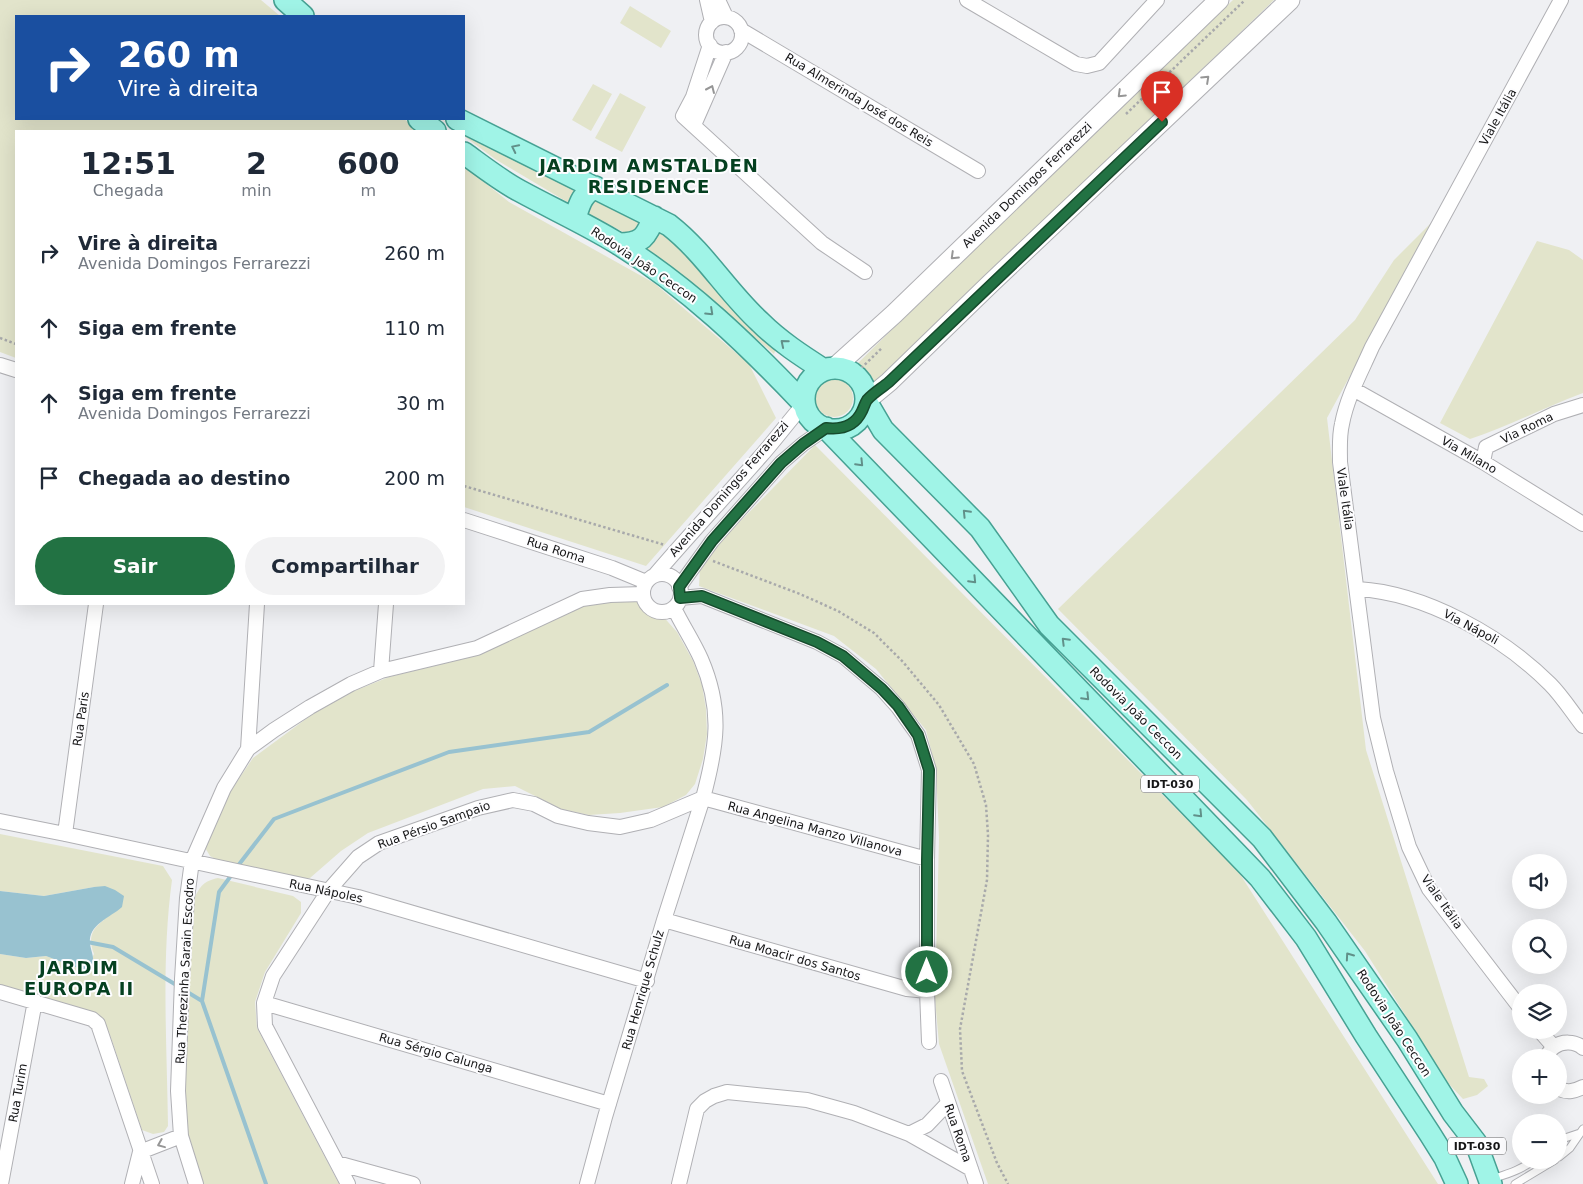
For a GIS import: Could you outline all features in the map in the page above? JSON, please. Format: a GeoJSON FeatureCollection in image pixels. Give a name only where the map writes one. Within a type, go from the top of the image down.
{"type":"FeatureCollection","features":[{"type":"Feature","properties":{"kind":"main road"},"geometry":{"type":"LineString","coordinates":[[285,0],[302,15]]}},
{"type":"Feature","properties":{"kind":"main road","name":"Avenida Domingos Ferrarezzi"},"geometry":{"type":"LineString","coordinates":[[829,369],[894,314],[1219,0]]}},
{"type":"Feature","properties":{"kind":"main road"},"geometry":{"type":"LineString","coordinates":[[829,369],[817,374],[810,380],[804,395],[804,404],[807,412],[818,425],[835,430],[852,424],[859,417],[866,401],[889,382],[1290,0]]}},
{"type":"Feature","properties":{"kind":"main road"},"geometry":{"type":"LineString","coordinates":[[420,120],[434,130]]}},
{"type":"Feature","properties":{"kind":"main road"},"geometry":{"type":"LineString","coordinates":[[459,120],[669,225],[684,237],[759,322],[794,350],[829,369],[846,370],[854,375],[860,382],[866,401]]}},
{"type":"Feature","properties":{"kind":"main road","name":"Rodovia João Ceccon"},"geometry":{"type":"LineString","coordinates":[[465,154],[520,191],[575,218],[619,244],[699,302],[761,359],[804,404]]}},
{"type":"Feature","properties":{"kind":"main road"},"geometry":{"type":"LineString","coordinates":[[575,218],[580,201],[585,193],[595,187]]}},
{"type":"Feature","properties":{"kind":"main road"},"geometry":{"type":"LineString","coordinates":[[619,244],[633,244],[641,240],[648,232],[654,216]]}},
{"type":"Feature","properties":{"kind":"main road","name":"Rodovia João Ceccon"},"geometry":{"type":"LineString","coordinates":[[866,401],[884,430],[980,528],[1049,625],[1262,838],[1326,922],[1476,1144],[1490,1182]]}},
{"type":"Feature","properties":{"kind":"main road","name":"Rodovia João Ceccon"},"geometry":{"type":"LineString","coordinates":[[826,428],[1260,878],[1306,938],[1445,1158],[1457,1184]]}},
{"type":"Feature","properties":{"kind":"main road"},"geometry":{"type":"LineString","coordinates":[[1260,878],[1281,864]]}},
{"type":"Feature","properties":{"kind":"main road"},"geometry":{"type":"LineString","coordinates":[[1445,1158],[1476,1144]]}},
{"type":"Feature","properties":{"kind":"street"},"geometry":{"type":"LineString","coordinates":[[707,0],[712,22]]}},
{"type":"Feature","properties":{"kind":"street"},"geometry":{"type":"LineString","coordinates":[[718,0],[726,17]]}},
{"type":"Feature","properties":{"kind":"street"},"geometry":{"type":"LineString","coordinates":[[967,0],[1076,64],[1087,66],[1099,63],[1156,0]]}},
{"type":"Feature","properties":{"kind":"street","name":"Viale Itália"},"geometry":{"type":"LineString","coordinates":[[1512,997],[1429,889],[1409,847],[1386,771],[1373,718],[1358,589],[1340,462],[1340,442],[1342,422],[1353,389],[1372,347],[1561,0]]}},
{"type":"Feature","properties":{"kind":"street"},"geometry":{"type":"LineString","coordinates":[[689,120],[726,52],[737,47],[740,42],[741,30],[736,21],[726,17],[712,22],[706,36],[710,46],[726,52]]}},
{"type":"Feature","properties":{"kind":"street","name":"Rua Almerinda José dos Reis"},"geometry":{"type":"LineString","coordinates":[[741,30],[978,171]]}},
{"type":"Feature","properties":{"kind":"street"},"geometry":{"type":"LineString","coordinates":[[689,120],[693,97],[710,46]]}},
{"type":"Feature","properties":{"kind":"street"},"geometry":{"type":"LineString","coordinates":[[689,120],[822,243],[865,272]]}},
{"type":"Feature","properties":{"kind":"street"},"geometry":{"type":"LineString","coordinates":[[0,364],[15,370]]}},
{"type":"Feature","properties":{"kind":"street","name":"Via Milano"},"geometry":{"type":"LineString","coordinates":[[1353,389],[1483,462],[1583,524]]}},
{"type":"Feature","properties":{"kind":"street","name":"Avenida Domingos Ferrarezzi"},"geometry":{"type":"LineString","coordinates":[[648,584],[677,548],[761,456],[783,427],[804,404]]}},
{"type":"Feature","properties":{"kind":"street","name":"Via Roma"},"geometry":{"type":"LineString","coordinates":[[1483,462],[1486,448],[1554,414],[1583,404]]}},
{"type":"Feature","properties":{"kind":"street","name":"Avenida Domingos Ferrarezzi"},"geometry":{"type":"LineString","coordinates":[[678,598],[700,556],[712,541],[781,463],[826,428]]}},
{"type":"Feature","properties":{"kind":"street","name":"Rua Roma"},"geometry":{"type":"LineString","coordinates":[[465,520],[612,568],[648,584],[670,577],[678,598]]}},
{"type":"Feature","properties":{"kind":"street","name":"Rua Roma"},"geometry":{"type":"LineString","coordinates":[[648,584],[647,605],[651,609],[663,612],[678,598],[702,596],[817,642],[843,656],[882,689],[898,706],[918,735],[929,770],[927,860],[929,1042]]}},
{"type":"Feature","properties":{"kind":"street","name":"Rua Therezinha Sarain Escodro"},"geometry":{"type":"LineString","coordinates":[[196,1184],[181,1136],[178,1090],[187,898],[192,861],[224,788],[248,749],[310,707],[351,684],[381,671],[477,648],[582,599],[610,595],[648,584]]}},
{"type":"Feature","properties":{"kind":"street","name":"Via Nápoli"},"geometry":{"type":"LineString","coordinates":[[1358,589],[1379,590],[1436,608],[1502,643],[1551,684],[1583,726]]}},
{"type":"Feature","properties":{"kind":"street"},"geometry":{"type":"LineString","coordinates":[[678,598],[684,629],[700,657],[710,683],[716,709],[716,737],[712,764],[703,798]]}},
{"type":"Feature","properties":{"kind":"street","name":"Rua Paris"},"geometry":{"type":"LineString","coordinates":[[65,834],[96,605]]}},
{"type":"Feature","properties":{"kind":"street"},"geometry":{"type":"LineString","coordinates":[[248,749],[257,605]]}},
{"type":"Feature","properties":{"kind":"street"},"geometry":{"type":"LineString","coordinates":[[381,671],[386,605]]}},
{"type":"Feature","properties":{"kind":"street","name":"Rua Angelina Manzo Villanova"},"geometry":{"type":"LineString","coordinates":[[703,798],[927,860]]}},
{"type":"Feature","properties":{"kind":"street","name":"Rua Pérsio Sampaio"},"geometry":{"type":"LineString","coordinates":[[348,1184],[265,1026],[264,1003],[273,976],[329,890],[358,857],[379,843],[494,804],[513,800],[534,804],[558,816],[588,823],[620,826],[651,820],[703,798]]}},
{"type":"Feature","properties":{"kind":"street","name":"Rua Henrique Schulz"},"geometry":{"type":"LineString","coordinates":[[587,1184],[664,920],[703,798]]}},
{"type":"Feature","properties":{"kind":"street","name":"Rua Nápoles"},"geometry":{"type":"LineString","coordinates":[[0,821],[358,897],[647,981]]}},
{"type":"Feature","properties":{"kind":"street","name":"Rua Moacir dos Santos"},"geometry":{"type":"LineString","coordinates":[[664,920],[908,989],[927,991]]}},
{"type":"Feature","properties":{"kind":"street"},"geometry":{"type":"LineString","coordinates":[[0,992],[92,1018],[98,1024],[152,1184]]}},
{"type":"Feature","properties":{"kind":"street","name":"Rua Turim"},"geometry":{"type":"LineString","coordinates":[[1,1184],[34,1002]]}},
{"type":"Feature","properties":{"kind":"street","name":"Rua Sérgio Calunga"},"geometry":{"type":"LineString","coordinates":[[264,1003],[609,1104]]}},
{"type":"Feature","properties":{"kind":"street"},"geometry":{"type":"LineString","coordinates":[[1555,1049],[1567,1042],[1580,1045],[1583,1048]]}},
{"type":"Feature","properties":{"kind":"street","name":"Rua Roma"},"geometry":{"type":"LineString","coordinates":[[941,1081],[976,1184]]}},
{"type":"Feature","properties":{"kind":"street"},"geometry":{"type":"LineString","coordinates":[[1567,1091],[1574,1091],[1583,1087]]}},
{"type":"Feature","properties":{"kind":"street"},"geometry":{"type":"LineString","coordinates":[[679,1184],[697,1109],[714,1096],[728,1092],[807,1100],[854,1113],[909,1134],[971,1169]]}},
{"type":"Feature","properties":{"kind":"street"},"geometry":{"type":"LineString","coordinates":[[909,1134],[927,1125],[948,1103]]}},
{"type":"Feature","properties":{"kind":"street"},"geometry":{"type":"LineString","coordinates":[[140,1152],[181,1136]]}},
{"type":"Feature","properties":{"kind":"street"},"geometry":{"type":"LineString","coordinates":[[132,1184],[140,1152]]}},
{"type":"Feature","properties":{"kind":"street"},"geometry":{"type":"LineString","coordinates":[[337,1163],[413,1184]]}},
{"type":"Feature","properties":{"kind":"lane"},"geometry":{"type":"LineString","coordinates":[[1567,1137],[1581,1131]]}},
{"type":"Feature","properties":{"kind":"lane"},"geometry":{"type":"LineString","coordinates":[[1567,1150],[1581,1131]]}},
{"type":"Feature","properties":{"kind":"lane"},"geometry":{"type":"LineString","coordinates":[[1490,1182],[1519,1169]]}},
{"type":"Feature","properties":{"kind":"lane"},"geometry":{"type":"LineString","coordinates":[[1515,1184],[1540,1169]]}},
{"type":"Feature","properties":{"kind":"path"},"geometry":{"type":"LineString","coordinates":[[0,338],[15,344]]}},
{"type":"Feature","properties":{"kind":"path"},"geometry":{"type":"LineString","coordinates":[[465,486],[677,548]]}},
{"type":"Feature","properties":{"kind":"path"},"geometry":{"type":"LineString","coordinates":[[700,556],[800,594],[838,611],[874,633],[939,705],[974,764],[986,805],[988,835],[987,880],[960,1029],[962,1070],[997,1163],[1008,1184]]}},
{"type":"Feature","properties":{"kind":"green space"},"geometry":{"type":"Polygon","coordinates":[[[0,0],[261,0],[279,15],[15,15],[15,120],[405,120],[419,130],[15,130],[15,358],[0,352],[0,0]]]}},
{"type":"Feature","properties":{"kind":"green space"},"geometry":{"type":"Polygon","coordinates":[[[1233,0],[1274,0],[873,385],[856,365],[1013,210],[1233,0]]]}},
{"type":"Feature","properties":{"kind":"green space"},"geometry":{"type":"Polygon","coordinates":[[[630,6],[671,31],[661,48],[620,23],[630,6]]]}},
{"type":"Feature","properties":{"kind":"green space"},"geometry":{"type":"Polygon","coordinates":[[[593,84],[612,94],[591,131],[572,120],[593,84]]]}},
{"type":"Feature","properties":{"kind":"green space"},"geometry":{"type":"Polygon","coordinates":[[[620,93],[646,107],[622,152],[595,138],[620,93]]]}},
{"type":"Feature","properties":{"kind":"green space"},"geometry":{"type":"Polygon","coordinates":[[[442,120],[462,130],[457,130],[442,120]]]}},
{"type":"Feature","properties":{"kind":"green space"},"geometry":{"type":"Polygon","coordinates":[[[465,132],[516,159],[583,190],[574,206],[495,159],[465,137],[465,132]]]}},
{"type":"Feature","properties":{"kind":"green space"},"geometry":{"type":"Polygon","coordinates":[[[465,167],[509,202],[654,283],[749,364],[776,418],[646,566],[465,507],[465,167]]]}},
{"type":"Feature","properties":{"kind":"green space"},"geometry":{"type":"Polygon","coordinates":[[[594,196],[644,223],[631,236],[588,214],[588,198],[594,196]]]}},
{"type":"Feature","properties":{"kind":"green space"},"geometry":{"type":"Polygon","coordinates":[[[1436,218],[1327,418],[1366,750],[1469,1077],[1484,1079],[1488,1086],[1477,1095],[1463,1099],[1448,1083],[1365,951],[1247,800],[1058,609],[1355,320],[1394,260],[1436,218]]]}},
{"type":"Feature","properties":{"kind":"green space"},"geometry":{"type":"Polygon","coordinates":[[[660,224],[776,349],[774,354],[683,277],[639,250],[660,224]]]}},
{"type":"Feature","properties":{"kind":"green space"},"geometry":{"type":"Polygon","coordinates":[[[1537,241],[1569,250],[1583,260],[1583,393],[1470,439],[1440,423],[1537,241]]]}},
{"type":"Feature","properties":{"kind":"green space"},"geometry":{"type":"Polygon","coordinates":[[[834,379],[848,384],[853,398],[848,412],[834,417],[820,412],[815,398],[820,384],[834,379]]]}},
{"type":"Feature","properties":{"kind":"green space"},"geometry":{"type":"Polygon","coordinates":[[[815,445],[1238,871],[1438,1184],[988,1184],[939,1044],[935,999],[939,838],[936,769],[926,730],[876,669],[834,636],[699,586],[700,569],[722,540],[815,445]]]}},
{"type":"Feature","properties":{"kind":"green space"},"geometry":{"type":"Polygon","coordinates":[[[608,601],[639,602],[660,613],[677,632],[693,661],[702,685],[706,709],[707,734],[703,759],[695,784],[686,795],[663,807],[589,815],[561,809],[515,786],[483,789],[368,833],[341,851],[310,878],[304,879],[219,861],[210,856],[204,846],[230,792],[253,758],[314,713],[354,691],[389,677],[479,655],[565,613],[585,605],[608,601]]]}},
{"type":"Feature","properties":{"kind":"green space"},"geometry":{"type":"Polygon","coordinates":[[[0,834],[163,866],[172,880],[166,972],[168,1126],[164,1132],[153,1134],[142,1130],[109,1032],[104,1021],[96,1013],[0,985],[0,954],[26,958],[46,956],[86,970],[94,954],[91,944],[92,935],[96,927],[104,920],[94,887],[44,896],[0,891],[0,834]]]}},
{"type":"Feature","properties":{"kind":"green space"},"geometry":{"type":"Polygon","coordinates":[[[218,878],[293,896],[301,902],[301,913],[265,972],[255,1002],[257,1028],[339,1184],[203,1184],[188,1134],[185,1091],[189,979],[194,899],[203,885],[218,878]]]}},
{"type":"Feature","properties":{"kind":"water"},"geometry":{"type":"Polygon","coordinates":[[[105,886],[124,896],[122,907],[92,931],[90,944],[93,964],[86,971],[46,956],[26,958],[0,954],[0,891],[44,896],[105,886]]]}},
{"type":"Feature","properties":{"kind":"waterway"},"geometry":{"type":"LineString","coordinates":[[237,867],[274,819],[449,752],[589,732],[667,685]]}},
{"type":"Feature","properties":{"kind":"waterway"},"geometry":{"type":"LineString","coordinates":[[202,1001],[219,892],[233,873]]}},
{"type":"Feature","properties":{"kind":"waterway"},"geometry":{"type":"LineString","coordinates":[[87,942],[113,947],[178,986]]}},
{"type":"Feature","properties":{"kind":"waterway"},"geometry":{"type":"LineString","coordinates":[[184,990],[202,1001],[266,1184]]}},
{"type":"Feature","properties":{"kind":"district","name":"JARDIM AMSTALDEN RESIDENCE"},"geometry":{"type":"Point","coordinates":[649,176]}},
{"type":"Feature","properties":{"kind":"district","name":"JARDIM EUROPA II"},"geometry":{"type":"Point","coordinates":[79,978]}},
{"type":"Feature","properties":{"kind":"route"},"geometry":{"type":"LineString","coordinates":[[927,972],[929,770],[918,735],[898,706],[882,689],[843,656],[817,642],[702,596],[680,598],[679,587],[712,541],[781,463],[826,428],[835,430],[852,424],[864,409],[866,401],[889,382],[1162,122]]}}]}
